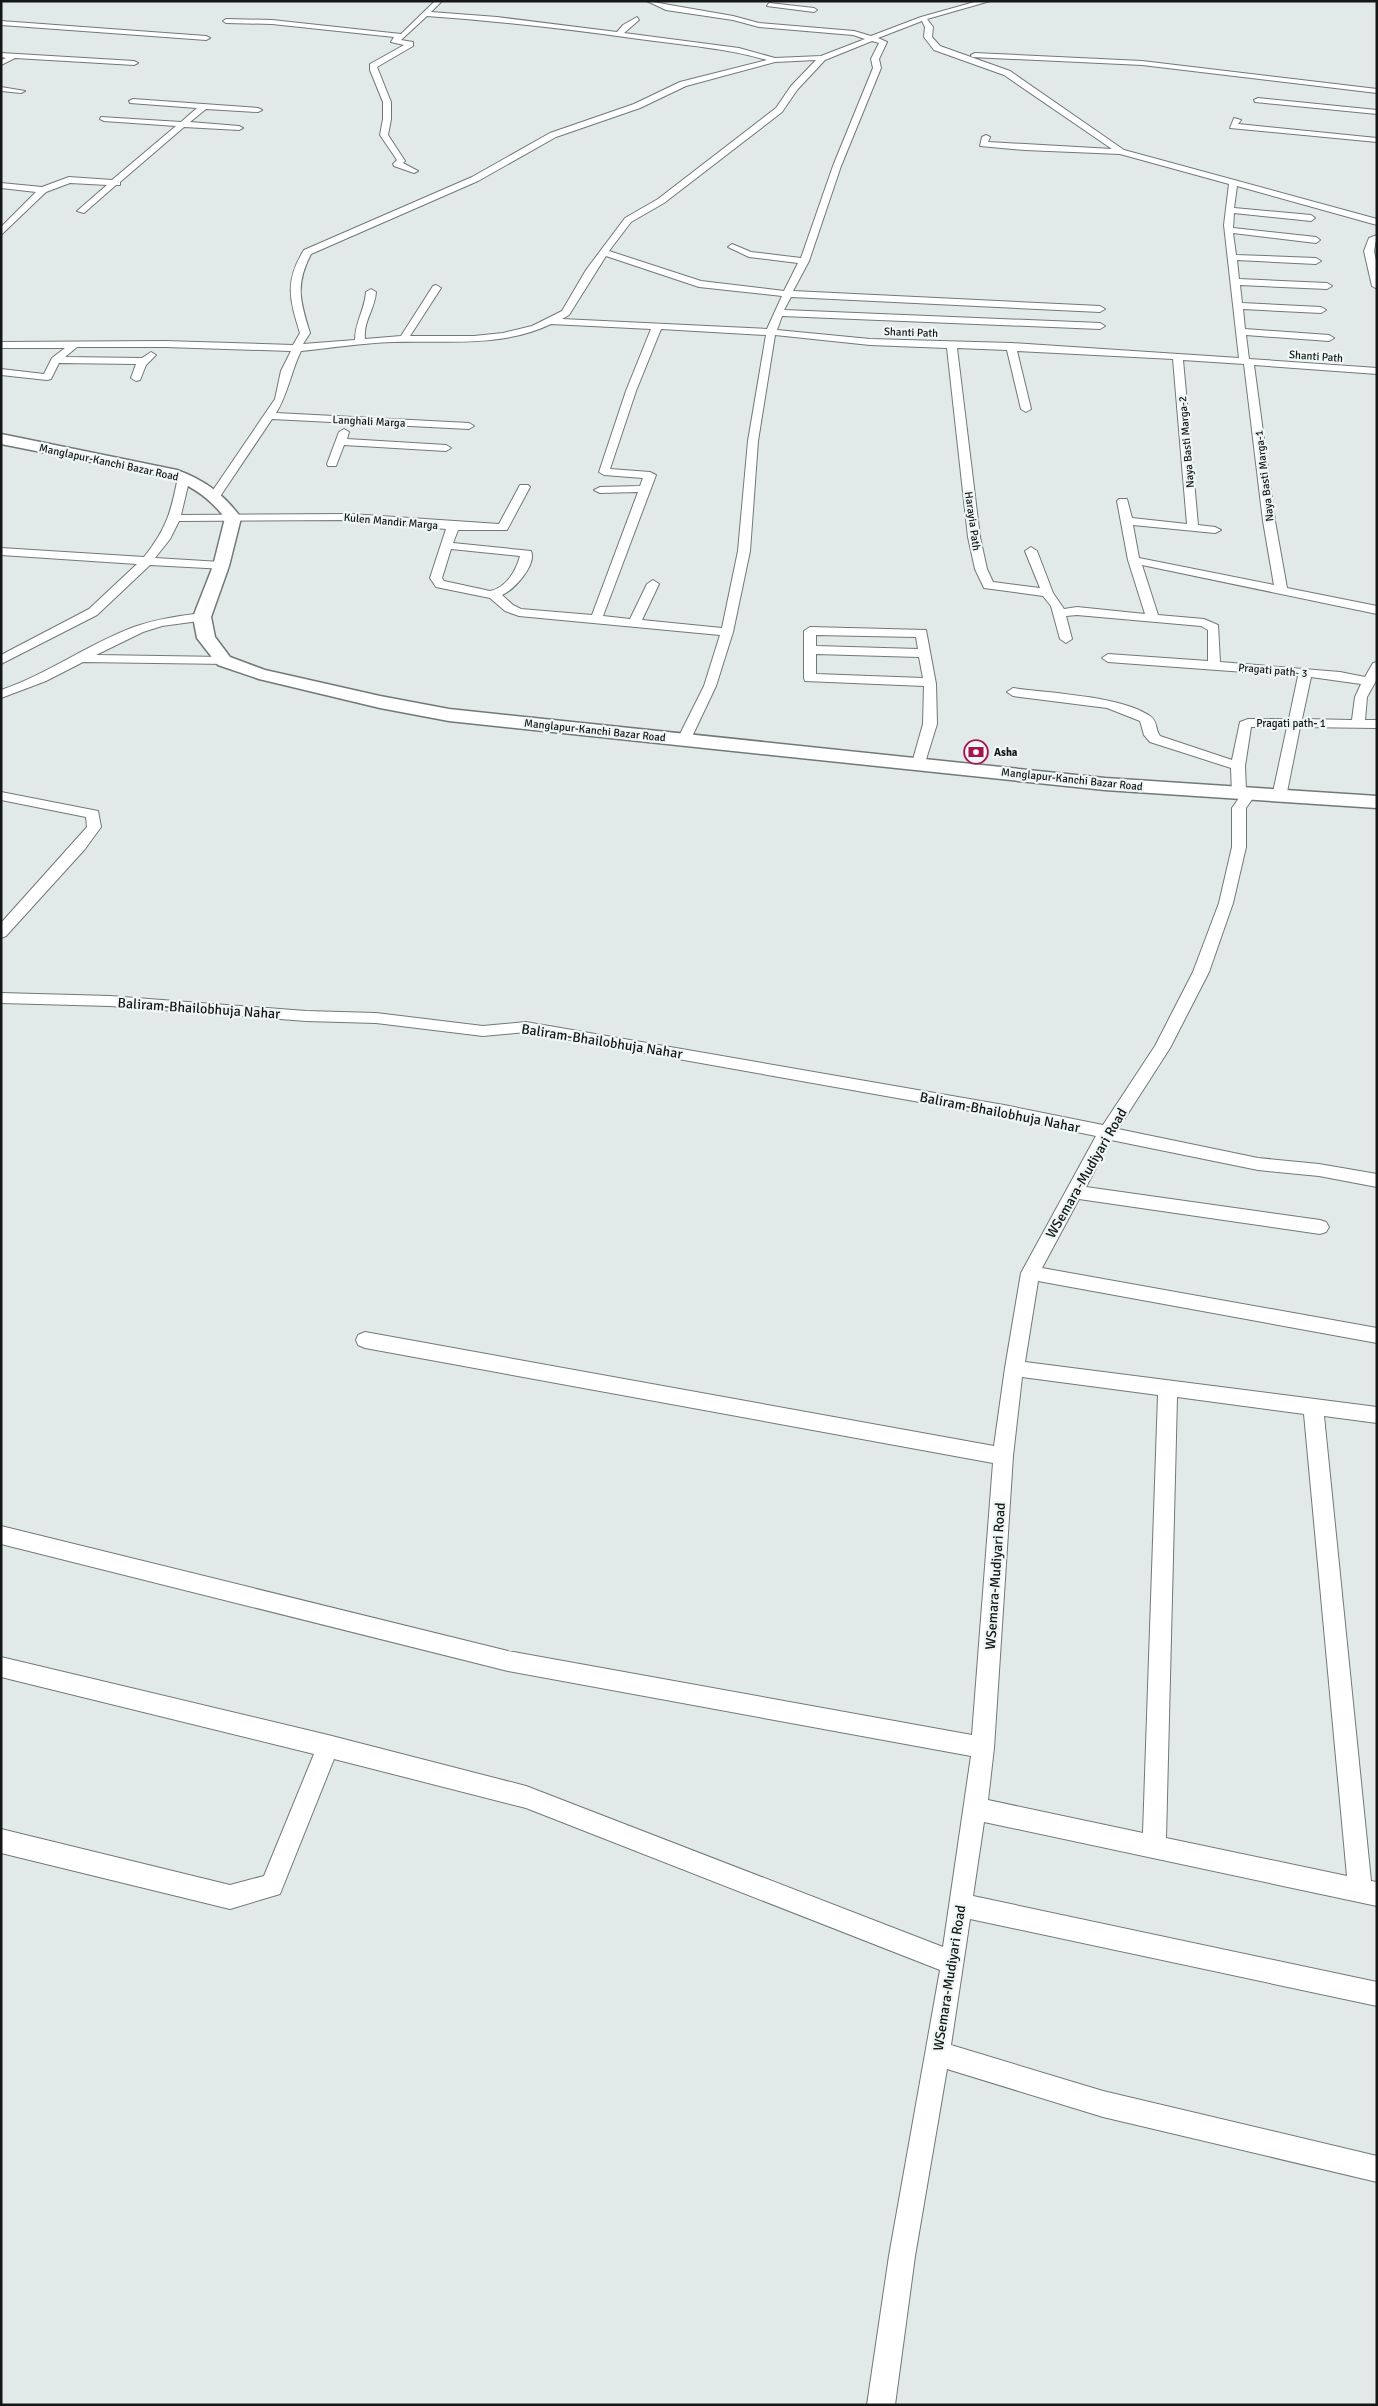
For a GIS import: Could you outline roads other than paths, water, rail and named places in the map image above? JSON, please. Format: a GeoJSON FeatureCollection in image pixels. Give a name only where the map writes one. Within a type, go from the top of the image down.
{"type":"FeatureCollection","features":[{"type":"Feature","properties":{"kind":"street"},"geometry":{"type":"LineString","coordinates":[[414,171],[397,164],[402,161],[384,135],[388,124],[387,103],[384,93],[373,74],[373,66],[410,44],[394,40],[403,36],[439,1]]}},
{"type":"Feature","properties":{"kind":"street"},"geometry":{"type":"LineString","coordinates":[[650,1],[666,8],[733,18],[765,12],[814,10]]}},
{"type":"Feature","properties":{"kind":"street"},"geometry":{"type":"LineString","coordinates":[[215,496],[280,399],[286,371],[305,333],[294,298],[294,288],[296,272],[308,252],[475,179],[553,135],[637,106],[683,84],[775,60],[822,58],[923,18],[987,1]]}},
{"type":"Feature","properties":{"kind":"street"},"geometry":{"type":"LineString","coordinates":[[684,740],[710,686],[727,632],[744,551],[753,441],[771,332],[778,313],[804,261],[837,166],[856,124],[877,68],[875,59],[883,42],[854,33],[765,12]]}},
{"type":"Feature","properties":{"kind":"street"},"geometry":{"type":"LineString","coordinates":[[425,14],[497,18],[619,34],[739,50],[775,60]]}},
{"type":"Feature","properties":{"kind":"street"},"geometry":{"type":"LineString","coordinates":[[923,18],[928,27],[928,37],[937,48],[1007,73],[1121,152]]}},
{"type":"Feature","properties":{"kind":"street"},"geometry":{"type":"LineString","coordinates":[[619,34],[626,26],[637,19]]}},
{"type":"Feature","properties":{"kind":"street"},"geometry":{"type":"LineString","coordinates":[[226,21],[272,22],[403,36]]}},
{"type":"Feature","properties":{"kind":"street"},"geometry":{"type":"LineString","coordinates":[[1,23],[206,38]]}},
{"type":"Feature","properties":{"kind":"street"},"geometry":{"type":"LineString","coordinates":[[954,54],[1142,64],[1377,91]]}},
{"type":"Feature","properties":{"kind":"street"},"geometry":{"type":"LineString","coordinates":[[1,55],[134,63]]}},
{"type":"Feature","properties":{"kind":"street"},"geometry":{"type":"LineString","coordinates":[[1,63],[14,56]]}},
{"type":"Feature","properties":{"kind":"street"},"geometry":{"type":"LineString","coordinates":[[3,344],[165,344],[297,348],[358,342],[474,339],[503,336],[535,328],[566,313],[591,270],[628,220],[661,201],[779,110],[794,88],[822,58]]}},
{"type":"Feature","properties":{"kind":"street"},"geometry":{"type":"LineString","coordinates":[[1,89],[21,91]]}},
{"type":"Feature","properties":{"kind":"street"},"geometry":{"type":"LineString","coordinates":[[1258,100],[1377,112]]}},
{"type":"Feature","properties":{"kind":"street"},"geometry":{"type":"LineString","coordinates":[[132,101],[258,110]]}},
{"type":"Feature","properties":{"kind":"street"},"geometry":{"type":"LineString","coordinates":[[82,211],[204,106]]}},
{"type":"Feature","properties":{"kind":"street"},"geometry":{"type":"LineString","coordinates":[[104,119],[239,128]]}},
{"type":"Feature","properties":{"kind":"street"},"geometry":{"type":"LineString","coordinates":[[1237,120],[1232,126],[1377,140]]}},
{"type":"Feature","properties":{"kind":"street"},"geometry":{"type":"LineString","coordinates":[[986,136],[983,144],[1025,148],[1121,152],[1377,222]]}},
{"type":"Feature","properties":{"kind":"street"},"geometry":{"type":"LineString","coordinates":[[1,232],[42,190],[70,180],[117,182]]}},
{"type":"Feature","properties":{"kind":"street","name":"Naya Basti Marga-1"},"geometry":{"type":"LineString","coordinates":[[1233,183],[1228,226],[1230,230],[1230,257],[1281,590]]}},
{"type":"Feature","properties":{"kind":"street"},"geometry":{"type":"LineString","coordinates":[[1,185],[42,190]]}},
{"type":"Feature","properties":{"kind":"street"},"geometry":{"type":"LineString","coordinates":[[1230,210],[1310,218]]}},
{"type":"Feature","properties":{"kind":"street"},"geometry":{"type":"LineString","coordinates":[[1230,230],[1316,240]]}},
{"type":"Feature","properties":{"kind":"street"},"geometry":{"type":"LineString","coordinates":[[1377,238],[1372,240],[1369,251],[1377,286]]}},
{"type":"Feature","properties":{"kind":"street"},"geometry":{"type":"LineString","coordinates":[[732,247],[749,254],[804,261]]}},
{"type":"Feature","properties":{"kind":"street"},"geometry":{"type":"LineString","coordinates":[[605,253],[699,284],[788,294],[1100,309]]}},
{"type":"Feature","properties":{"kind":"street"},"geometry":{"type":"LineString","coordinates":[[1230,257],[1316,261]]}},
{"type":"Feature","properties":{"kind":"street"},"geometry":{"type":"LineString","coordinates":[[1234,282],[1327,286]]}},
{"type":"Feature","properties":{"kind":"street"},"geometry":{"type":"LineString","coordinates":[[403,340],[436,288]]}},
{"type":"Feature","properties":{"kind":"street"},"geometry":{"type":"LineString","coordinates":[[358,342],[360,339],[358,327],[372,299],[371,292]]}},
{"type":"Feature","properties":{"kind":"street"},"geometry":{"type":"LineString","coordinates":[[778,313],[967,333],[1102,338],[1100,309],[1105,298]]}},
{"type":"Feature","properties":{"kind":"street"},"geometry":{"type":"LineString","coordinates":[[967,333],[972,304]]}},
{"type":"Feature","properties":{"kind":"street"},"geometry":{"type":"LineString","coordinates":[[1238,306],[1321,310]]}},
{"type":"Feature","properties":{"kind":"street","name":"Shanti Path"},"geometry":{"type":"LineString","coordinates":[[549,321],[771,332],[870,342],[952,345],[967,333],[1011,346],[1102,338],[1178,357],[1377,371]]}},
{"type":"Feature","properties":{"kind":"street"},"geometry":{"type":"LineString","coordinates":[[596,620],[650,475],[604,472],[631,391],[657,327]]}},
{"type":"Feature","properties":{"kind":"street"},"geometry":{"type":"LineString","coordinates":[[1240,332],[1329,338]]}},
{"type":"Feature","properties":{"kind":"street"},"geometry":{"type":"LineString","coordinates":[[1,372],[47,377],[56,360],[75,344]]}},
{"type":"Feature","properties":{"kind":"street"},"geometry":{"type":"LineString","coordinates":[[136,378],[144,362],[165,344]]}},
{"type":"Feature","properties":{"kind":"street","name":"Harayia Path"},"geometry":{"type":"LineString","coordinates":[[952,345],[973,527],[981,569],[988,585],[1047,593]]}},
{"type":"Feature","properties":{"kind":"street"},"geometry":{"type":"LineString","coordinates":[[1011,346],[1026,409]]}},
{"type":"Feature","properties":{"kind":"street","name":"Naya Basti Marga-2"},"geometry":{"type":"LineString","coordinates":[[1178,357],[1192,528]]}},
{"type":"Feature","properties":{"kind":"street"},"geometry":{"type":"LineString","coordinates":[[56,360],[144,362]]}},
{"type":"Feature","properties":{"kind":"street","name":"Langhali Marga"},"geometry":{"type":"LineString","coordinates":[[270,416],[469,426]]}},
{"type":"Feature","properties":{"kind":"street"},"geometry":{"type":"LineString","coordinates":[[332,464],[350,420]]}},
{"type":"Feature","properties":{"kind":"street","name":"Manglapur-Kanchi Bazar Road"},"geometry":{"type":"LineString","coordinates":[[1,438],[152,468],[184,477],[222,501],[233,518]]}},
{"type":"Feature","properties":{"kind":"street"},"geometry":{"type":"LineString","coordinates":[[340,442],[446,448]]}},
{"type":"Feature","properties":{"kind":"street"},"geometry":{"type":"LineString","coordinates":[[1,660],[93,612],[147,561],[164,540],[175,518],[184,477]]}},
{"type":"Feature","properties":{"kind":"street","name":"Kulen Mandir Marga"},"geometry":{"type":"LineString","coordinates":[[175,518],[351,518],[503,528],[524,487]]}},
{"type":"Feature","properties":{"kind":"street"},"geometry":{"type":"LineString","coordinates":[[600,490],[644,489]]}},
{"type":"Feature","properties":{"kind":"street"},"geometry":{"type":"LineString","coordinates":[[1123,501],[1134,560],[1153,618]]}},
{"type":"Feature","properties":{"kind":"street"},"geometry":{"type":"LineString","coordinates":[[224,661],[206,638],[202,617],[221,566],[233,518]]}},
{"type":"Feature","properties":{"kind":"street"},"geometry":{"type":"LineString","coordinates":[[1126,521],[1215,530]]}},
{"type":"Feature","properties":{"kind":"street"},"geometry":{"type":"LineString","coordinates":[[453,526],[436,578],[440,584],[493,594],[509,608],[519,612],[727,632]]}},
{"type":"Feature","properties":{"kind":"street"},"geometry":{"type":"LineString","coordinates":[[447,545],[470,549],[527,553],[524,567],[504,589],[493,594]]}},
{"type":"Feature","properties":{"kind":"street"},"geometry":{"type":"LineString","coordinates":[[1,551],[104,556],[221,566]]}},
{"type":"Feature","properties":{"kind":"street"},"geometry":{"type":"LineString","coordinates":[[1031,551],[1040,570],[1047,593],[1057,606],[1066,639]]}},
{"type":"Feature","properties":{"kind":"street"},"geometry":{"type":"LineString","coordinates":[[1134,560],[1377,610]]}},
{"type":"Feature","properties":{"kind":"street"},"geometry":{"type":"LineString","coordinates":[[634,624],[653,584]]}},
{"type":"Feature","properties":{"kind":"street"},"geometry":{"type":"LineString","coordinates":[[1059,612],[1077,611],[1204,623],[1214,628],[1214,665]]}},
{"type":"Feature","properties":{"kind":"street"},"geometry":{"type":"LineString","coordinates":[[1,694],[40,680],[79,658],[160,623],[202,617]]}},
{"type":"Feature","properties":{"kind":"street"},"geometry":{"type":"LineString","coordinates":[[919,763],[930,724],[929,682],[922,633],[810,631],[810,678],[929,682]]}},
{"type":"Feature","properties":{"kind":"street"},"geometry":{"type":"LineString","coordinates":[[810,650],[925,653]]}},
{"type":"Feature","properties":{"kind":"street"},"geometry":{"type":"LineString","coordinates":[[79,658],[224,661]]}},
{"type":"Feature","properties":{"kind":"street","name":"Pragati path- 3"},"geometry":{"type":"LineString","coordinates":[[1108,658],[1340,676],[1369,682]]}},
{"type":"Feature","properties":{"kind":"street","name":"Manglapur-Kanchi Bazar Road"},"geometry":{"type":"LineString","coordinates":[[224,661],[258,674],[432,712],[1105,784],[1243,795],[1377,802]]}},
{"type":"Feature","properties":{"kind":"street"},"geometry":{"type":"LineString","coordinates":[[1358,723],[1361,697],[1377,666]]}},
{"type":"Feature","properties":{"kind":"street"},"geometry":{"type":"LineString","coordinates":[[1279,797],[1305,674]]}},
{"type":"Feature","properties":{"kind":"street"},"geometry":{"type":"LineString","coordinates":[[1013,692],[1109,704],[1145,718],[1149,722],[1151,735],[1155,739],[1192,753],[1238,766]]}},
{"type":"Feature","properties":{"kind":"street","name":"Pragati path- 1"},"geometry":{"type":"LineString","coordinates":[[1243,795],[1238,766],[1245,725],[1248,723],[1377,724]]}},
{"type":"Feature","properties":{"kind":"street","name":"WSemara-Mudiyari Road"},"geometry":{"type":"LineString","coordinates":[[881,2405],[902,2256],[953,1963],[960,1905],[976,1809],[983,1748],[1003,1456],[1014,1368],[1030,1272],[1076,1192],[1106,1134],[1162,1048],[1201,972],[1226,903],[1239,847],[1239,808],[1243,795]]}},
{"type":"Feature","properties":{"kind":"street"},"geometry":{"type":"LineString","coordinates":[[1,796],[93,814],[94,826],[80,846],[1,933]]}},
{"type":"Feature","properties":{"kind":"street","name":"Baliram-Bhailobhuja Nahar"},"geometry":{"type":"LineString","coordinates":[[1,998],[110,1001],[306,1016],[376,1018],[483,1031],[526,1027],[1004,1111],[1106,1134],[1258,1164],[1319,1170],[1377,1181]]}},
{"type":"Feature","properties":{"kind":"street"},"geometry":{"type":"LineString","coordinates":[[1076,1192],[1320,1227]]}},
{"type":"Feature","properties":{"kind":"street"},"geometry":{"type":"LineString","coordinates":[[1030,1272],[1377,1336]]}},
{"type":"Feature","properties":{"kind":"street"},"geometry":{"type":"LineString","coordinates":[[364,1340],[1003,1456]]}},
{"type":"Feature","properties":{"kind":"street"},"geometry":{"type":"LineString","coordinates":[[1014,1368],[1377,1414]]}},
{"type":"Feature","properties":{"kind":"street"},"geometry":{"type":"LineString","coordinates":[[1154,1847],[1168,1389]]}},
{"type":"Feature","properties":{"kind":"street"},"geometry":{"type":"LineString","coordinates":[[976,1809],[1369,1892],[1314,1407]]}},
{"type":"Feature","properties":{"kind":"street"},"geometry":{"type":"LineString","coordinates":[[1,1535],[237,1592],[508,1661],[983,1748]]}},
{"type":"Feature","properties":{"kind":"street"},"geometry":{"type":"LineString","coordinates":[[1,1667],[328,1746],[526,1797],[953,1963]]}},
{"type":"Feature","properties":{"kind":"street"},"geometry":{"type":"LineString","coordinates":[[1,1841],[230,1897],[272,1886],[328,1746]]}},
{"type":"Feature","properties":{"kind":"street"},"geometry":{"type":"LineString","coordinates":[[960,1905],[1377,1994]]}},
{"type":"Feature","properties":{"kind":"street"},"geometry":{"type":"LineString","coordinates":[[937,2053],[1103,2104],[1377,2169]]}},
{"type":"Feature","properties":{"kind":"place","name":"Asha"},"geometry":{"type":"Point","coordinates":[976,752]}}]}
